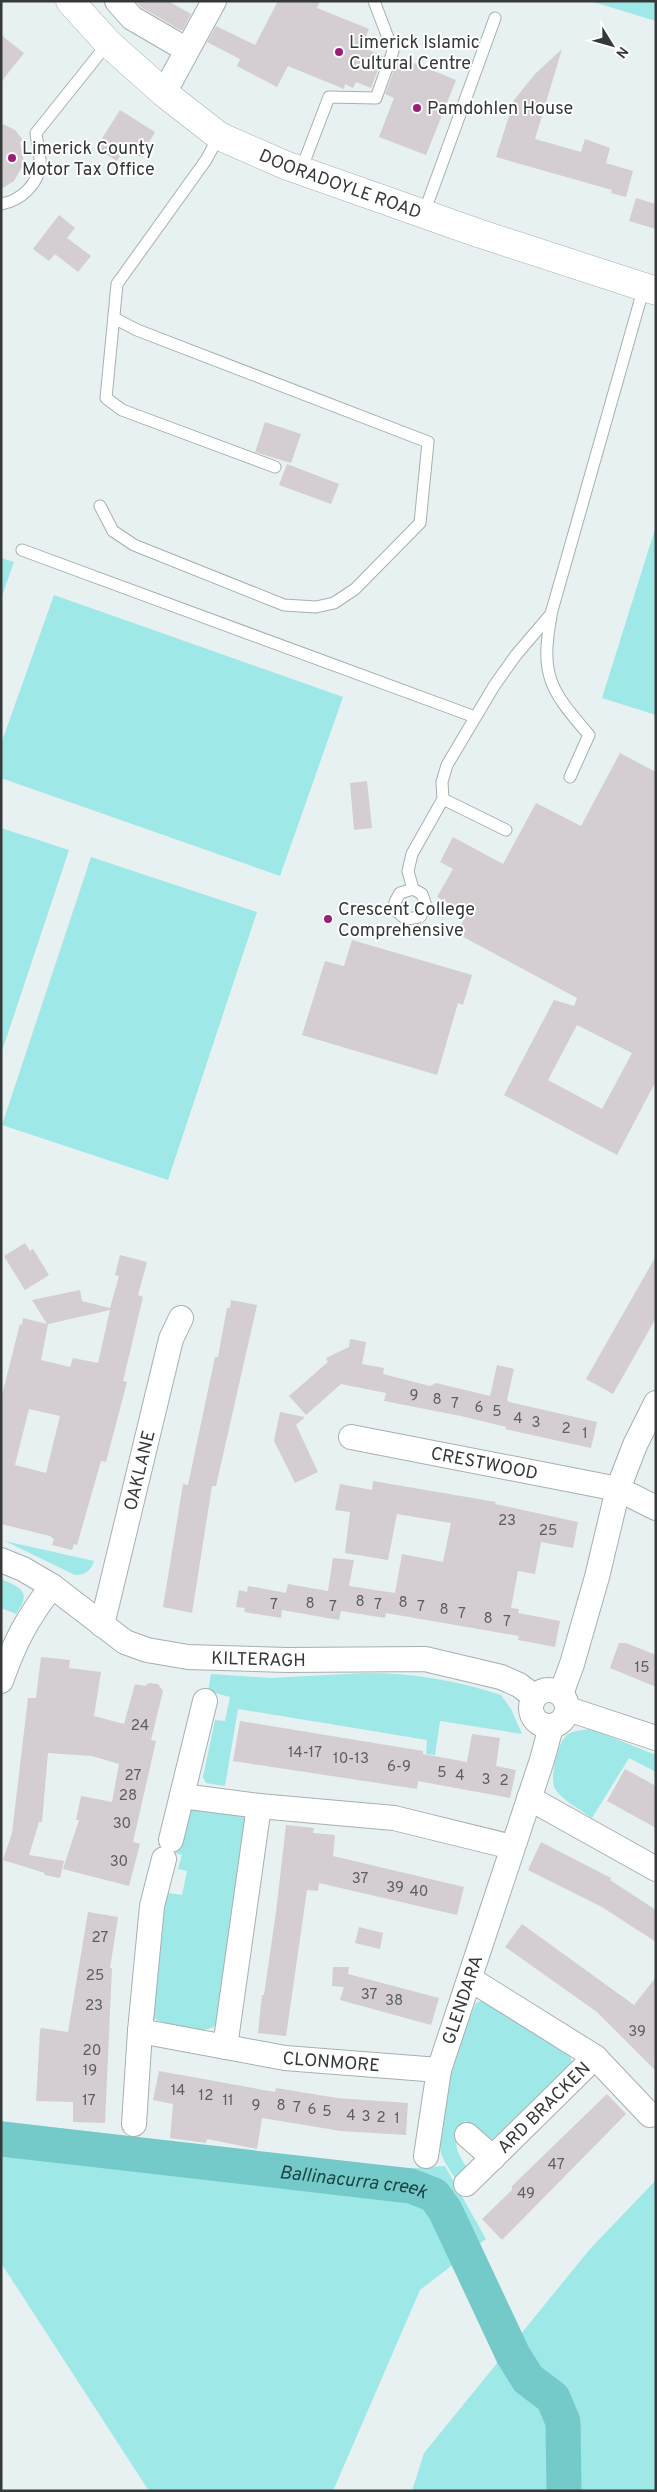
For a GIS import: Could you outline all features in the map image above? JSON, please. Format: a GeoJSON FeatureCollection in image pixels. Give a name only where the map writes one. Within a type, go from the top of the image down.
{"type":"FeatureCollection","features":[{"type":"Feature","properties":{"kind":"main road","name":"DOORADOYLE ROAD"},"geometry":{"type":"LineString","coordinates":[[70,1],[108,43],[164,93],[219,136],[301,170],[650,289]]}},
{"type":"Feature","properties":{"kind":"street"},"geometry":{"type":"LineString","coordinates":[[117,1],[132,18],[187,50]]}},
{"type":"Feature","properties":{"kind":"street"},"geometry":{"type":"LineString","coordinates":[[164,93],[214,1]]}},
{"type":"Feature","properties":{"kind":"street","name":"OAKLANE"},"geometry":{"type":"LineString","coordinates":[[102,1625],[171,1339],[181,1318]]}},
{"type":"Feature","properties":{"kind":"street"},"geometry":{"type":"LineString","coordinates":[[656,1403],[635,1445],[618,1489],[597,1577],[572,1664],[564,1701],[564,1719],[551,1727],[539,1724],[532,1714],[532,1703],[535,1697],[550,1690],[564,1701],[656,1738]]}},
{"type":"Feature","properties":{"kind":"street","name":"CRESTWOOD"},"geometry":{"type":"LineString","coordinates":[[351,1437],[618,1489]]}},
{"type":"Feature","properties":{"kind":"street"},"geometry":{"type":"LineString","coordinates":[[618,1489],[656,1508]]}},
{"type":"Feature","properties":{"kind":"street","name":"KILTERAGH"},"geometry":{"type":"LineString","coordinates":[[1,1560],[23,1569],[52,1586],[118,1638],[134,1646],[188,1657],[287,1660],[425,1659],[501,1677],[519,1685],[535,1697]]}},
{"type":"Feature","properties":{"kind":"street"},"geometry":{"type":"LineString","coordinates":[[1,1680],[14,1644],[28,1618],[52,1586]]}},
{"type":"Feature","properties":{"kind":"street"},"geometry":{"type":"LineString","coordinates":[[134,2124],[140,2031],[152,1906],[182,1796],[205,1701]]}},
{"type":"Feature","properties":{"kind":"street","name":"GLENDARA"},"geometry":{"type":"LineString","coordinates":[[426,2156],[439,2070],[470,1980],[551,1727]]}},
{"type":"Feature","properties":{"kind":"street"},"geometry":{"type":"LineString","coordinates":[[182,1796],[260,1806],[394,1818],[512,1847]]}},
{"type":"Feature","properties":{"kind":"street"},"geometry":{"type":"LineString","coordinates":[[529,1798],[656,1870]]}},
{"type":"Feature","properties":{"kind":"street"},"geometry":{"type":"LineString","coordinates":[[225,2047],[260,1806]]}},
{"type":"Feature","properties":{"kind":"street","name":"ARD BRACKEN"},"geometry":{"type":"LineString","coordinates":[[470,1980],[595,2057],[650,2115]]}},
{"type":"Feature","properties":{"kind":"street","name":"CLONMORE"},"geometry":{"type":"LineString","coordinates":[[140,2031],[285,2058],[439,2070]]}},
{"type":"Feature","properties":{"kind":"street","name":"ARD BRACKEN"},"geometry":{"type":"LineString","coordinates":[[466,2184],[595,2057]]}},
{"type":"Feature","properties":{"kind":"street","name":"ARD BRACKEN"},"geometry":{"type":"LineString","coordinates":[[467,2135],[493,2158]]}},
{"type":"Feature","properties":{"kind":"lane"},"geometry":{"type":"LineString","coordinates":[[301,170],[329,97],[376,98],[393,51],[374,1]]}},
{"type":"Feature","properties":{"kind":"lane"},"geometry":{"type":"LineString","coordinates":[[424,213],[495,18]]}},
{"type":"Feature","properties":{"kind":"lane"},"geometry":{"type":"LineString","coordinates":[[1,204],[12,202],[31,189],[40,165],[36,133],[108,43]]}},
{"type":"Feature","properties":{"kind":"lane"},"geometry":{"type":"LineString","coordinates":[[219,136],[206,160],[117,284],[106,398],[122,410],[275,467]]}},
{"type":"Feature","properties":{"kind":"lane"},"geometry":{"type":"LineString","coordinates":[[570,776],[589,735],[559,700],[548,671],[546,644],[551,614],[650,289]]}},
{"type":"Feature","properties":{"kind":"lane"},"geometry":{"type":"LineString","coordinates":[[100,506],[113,531],[134,545],[284,605],[316,607],[334,603],[354,589],[420,523],[428,442],[137,330],[114,318]]}},
{"type":"Feature","properties":{"kind":"lane"},"geometry":{"type":"LineString","coordinates":[[22,550],[475,717]]}},
{"type":"Feature","properties":{"kind":"lane"},"geometry":{"type":"LineString","coordinates":[[413,889],[408,871],[412,854],[443,799],[442,782],[447,765],[475,717],[516,655],[551,614]]}},
{"type":"Feature","properties":{"kind":"lane"},"geometry":{"type":"LineString","coordinates":[[443,799],[506,830]]}},
{"type":"Feature","properties":{"kind":"shaded area"},"geometry":{"type":"Polygon","coordinates":[[[590,1],[656,1],[656,21],[590,1]]]}},
{"type":"Feature","properties":{"kind":"shaded area"},"geometry":{"type":"Polygon","coordinates":[[[656,526],[656,715],[602,698],[656,526]]]}},
{"type":"Feature","properties":{"kind":"shaded area"},"geometry":{"type":"Polygon","coordinates":[[[1,558],[14,562],[1,599],[1,558]]]}},
{"type":"Feature","properties":{"kind":"shaded area"},"geometry":{"type":"Polygon","coordinates":[[[54,595],[343,697],[280,876],[1,778],[1,744],[54,595]]]}},
{"type":"Feature","properties":{"kind":"shaded area"},"geometry":{"type":"Polygon","coordinates":[[[1,828],[69,850],[1,1054],[1,828]]]}},
{"type":"Feature","properties":{"kind":"shaded area"},"geometry":{"type":"Polygon","coordinates":[[[91,857],[257,912],[168,1180],[2,1125],[91,857]]]}},
{"type":"Feature","properties":{"kind":"shaded area"},"geometry":{"type":"Polygon","coordinates":[[[5,1541],[94,1561],[88,1571],[75,1575],[5,1541]]]}},
{"type":"Feature","properties":{"kind":"shaded area"},"geometry":{"type":"Polygon","coordinates":[[[1,1579],[19,1588],[24,1596],[21,1607],[16,1614],[1,1608],[1,1579]]]}},
{"type":"Feature","properties":{"kind":"shaded area"},"geometry":{"type":"Polygon","coordinates":[[[365,1673],[400,1674],[434,1678],[501,1695],[511,1709],[522,1734],[440,1721],[435,1755],[426,1754],[427,1740],[238,1709],[225,1786],[206,1783],[203,1777],[215,1720],[225,1721],[230,1697],[208,1691],[211,1674],[271,1678],[365,1673]]]}},
{"type":"Feature","properties":{"kind":"shaded area"},"geometry":{"type":"Polygon","coordinates":[[[591,1729],[656,1755],[656,1772],[629,1758],[592,1818],[567,1801],[558,1793],[553,1784],[556,1760],[564,1738],[568,1734],[580,1730],[591,1729]]]}},
{"type":"Feature","properties":{"kind":"shaded area"},"geometry":{"type":"Polygon","coordinates":[[[189,1807],[247,1816],[219,2018],[215,2026],[201,2030],[175,2027],[152,2017],[164,1895],[169,1893],[182,1895],[187,1871],[178,1869],[182,1855],[176,1853],[189,1807]]]}},
{"type":"Feature","properties":{"kind":"shaded area"},"geometry":{"type":"Polygon","coordinates":[[[484,2000],[570,2055],[572,2064],[499,2141],[485,2137],[465,2121],[458,2135],[456,2146],[460,2157],[469,2170],[458,2184],[441,2153],[441,2119],[450,2077],[463,2036],[476,2003],[484,2000]]]}},
{"type":"Feature","properties":{"kind":"shaded area"},"geometry":{"type":"Polygon","coordinates":[[[1,2121],[402,2169],[445,2166],[486,2239],[420,2290],[333,2491],[149,2491],[1,2263],[1,2121]]]}},
{"type":"Feature","properties":{"kind":"shaded area"},"geometry":{"type":"Polygon","coordinates":[[[656,2180],[656,2491],[412,2491],[424,2453],[590,2249],[656,2180]]]}},
{"type":"Feature","properties":{"kind":"building"},"geometry":{"type":"Polygon","coordinates":[[[136,1],[168,1],[191,14],[183,30],[180,30],[141,7],[136,1]]]}},
{"type":"Feature","properties":{"kind":"building"},"geometry":{"type":"Polygon","coordinates":[[[278,1],[320,1],[317,8],[369,29],[361,47],[383,56],[371,88],[356,82],[353,88],[345,84],[344,89],[288,66],[277,87],[237,66],[240,59],[207,42],[216,26],[255,45],[278,1]]]}},
{"type":"Feature","properties":{"kind":"building"},"geometry":{"type":"Polygon","coordinates":[[[1,35],[24,53],[1,82],[1,35]]]}},
{"type":"Feature","properties":{"kind":"building"},"geometry":{"type":"Polygon","coordinates":[[[562,49],[535,139],[581,152],[585,139],[610,148],[606,163],[633,171],[626,197],[611,193],[612,190],[496,157],[514,100],[535,74],[562,49]]]}},
{"type":"Feature","properties":{"kind":"building","name":"Pamdohlen House"},"geometry":{"type":"Polygon","coordinates":[[[409,61],[456,80],[426,155],[379,137],[394,98],[385,94],[397,62],[407,66],[409,61]]]}},
{"type":"Feature","properties":{"kind":"building"},"geometry":{"type":"Polygon","coordinates":[[[120,110],[155,132],[140,157],[125,148],[117,161],[96,148],[120,110]]]}},
{"type":"Feature","properties":{"kind":"building","name":"Limerick County Motor Tax Office"},"geometry":{"type":"Polygon","coordinates":[[[1,123],[15,130],[23,140],[20,142],[24,163],[14,181],[1,189],[1,123]]]}},
{"type":"Feature","properties":{"kind":"building"},"geometry":{"type":"Polygon","coordinates":[[[636,198],[656,204],[656,229],[629,221],[636,198]]]}},
{"type":"Feature","properties":{"kind":"building"},"geometry":{"type":"Polygon","coordinates":[[[59,215],[75,228],[67,238],[91,256],[78,272],[55,254],[49,261],[33,249],[59,215]]]}},
{"type":"Feature","properties":{"kind":"building"},"geometry":{"type":"Polygon","coordinates":[[[265,422],[301,434],[291,463],[255,452],[265,422]]]}},
{"type":"Feature","properties":{"kind":"building"},"geometry":{"type":"Polygon","coordinates":[[[287,464],[339,484],[331,504],[279,485],[287,464]]]}},
{"type":"Feature","properties":{"kind":"building"},"geometry":{"type":"Polygon","coordinates":[[[620,753],[656,772],[656,1081],[617,1155],[504,1095],[554,1000],[574,1006],[577,998],[456,933],[467,914],[437,897],[453,869],[440,862],[453,837],[503,864],[536,803],[581,826],[620,753]],[[577,1025],[548,1080],[602,1109],[632,1053],[577,1025]]]}},
{"type":"Feature","properties":{"kind":"building"},"geometry":{"type":"Polygon","coordinates":[[[367,781],[372,828],[354,830],[350,783],[367,781]]]}},
{"type":"Feature","properties":{"kind":"building"},"geometry":{"type":"Polygon","coordinates":[[[352,940],[472,975],[463,1005],[458,1003],[437,1075],[302,1035],[325,961],[344,966],[352,940]]]}},
{"type":"Feature","properties":{"kind":"building"},"geometry":{"type":"Polygon","coordinates":[[[25,1243],[30,1251],[33,1249],[49,1275],[25,1290],[4,1256],[25,1243]]]}},
{"type":"Feature","properties":{"kind":"building"},"geometry":{"type":"Polygon","coordinates":[[[120,1255],[147,1262],[138,1295],[143,1297],[123,1381],[127,1382],[106,1462],[101,1461],[77,1545],[74,1544],[72,1550],[52,1545],[54,1539],[50,1536],[1,1524],[1,1399],[23,1318],[47,1324],[32,1300],[80,1290],[82,1301],[110,1308],[119,1276],[115,1275],[120,1255]],[[110,1310],[48,1324],[41,1360],[70,1367],[73,1358],[98,1363],[110,1310]],[[29,1409],[15,1465],[46,1473],[60,1416],[29,1409]]]}},
{"type":"Feature","properties":{"kind":"building"},"geometry":{"type":"Polygon","coordinates":[[[656,1256],[656,1318],[613,1394],[586,1379],[656,1256]]]}},
{"type":"Feature","properties":{"kind":"building"},"geometry":{"type":"Polygon","coordinates":[[[231,1300],[257,1305],[216,1486],[212,1486],[192,1613],[163,1607],[183,1484],[188,1485],[215,1357],[218,1357],[227,1308],[230,1308],[231,1300]]]}},
{"type":"Feature","properties":{"kind":"building"},"geometry":{"type":"Polygon","coordinates":[[[350,1339],[366,1342],[362,1364],[384,1368],[383,1374],[430,1386],[436,1383],[490,1396],[497,1365],[514,1369],[507,1400],[597,1422],[591,1448],[505,1429],[506,1427],[461,1416],[384,1401],[386,1393],[341,1384],[306,1415],[289,1396],[328,1362],[326,1358],[349,1347],[350,1339]]]}},
{"type":"Feature","properties":{"kind":"building"},"geometry":{"type":"Polygon","coordinates":[[[280,1412],[305,1417],[296,1425],[318,1472],[295,1483],[274,1441],[280,1412]]]}},
{"type":"Feature","properties":{"kind":"building"},"geometry":{"type":"Polygon","coordinates":[[[373,1481],[496,1502],[495,1504],[578,1522],[573,1548],[541,1542],[535,1574],[518,1571],[511,1608],[519,1609],[518,1613],[560,1621],[555,1647],[518,1640],[519,1636],[386,1613],[385,1618],[341,1611],[339,1620],[282,1610],[281,1618],[244,1612],[245,1608],[236,1607],[239,1590],[247,1592],[248,1586],[286,1593],[288,1584],[328,1591],[333,1558],[354,1560],[349,1586],[395,1593],[402,1554],[443,1562],[451,1523],[397,1514],[388,1560],[345,1553],[350,1512],[335,1510],[340,1484],[372,1490],[373,1481]]]}},
{"type":"Feature","properties":{"kind":"building"},"geometry":{"type":"Polygon","coordinates":[[[619,1643],[626,1643],[656,1655],[656,1687],[610,1668],[619,1643]]]}},
{"type":"Feature","properties":{"kind":"building"},"geometry":{"type":"Polygon","coordinates":[[[41,1657],[70,1660],[69,1668],[101,1672],[94,1716],[124,1724],[135,1684],[145,1686],[149,1683],[158,1684],[163,1691],[151,1740],[156,1741],[133,1842],[140,1844],[129,1886],[63,1869],[79,1820],[76,1820],[81,1796],[112,1802],[119,1764],[92,1756],[48,1753],[42,1822],[39,1822],[29,1855],[64,1861],[60,1878],[44,1875],[45,1873],[3,1860],[12,1833],[28,1698],[36,1698],[41,1657]]]}},
{"type":"Feature","properties":{"kind":"building"},"geometry":{"type":"Polygon","coordinates":[[[240,1721],[423,1751],[423,1754],[467,1762],[472,1734],[500,1738],[496,1766],[516,1770],[510,1798],[418,1781],[417,1789],[233,1761],[240,1721]]]}},
{"type":"Feature","properties":{"kind":"building"},"geometry":{"type":"Polygon","coordinates":[[[625,1769],[656,1786],[656,1828],[607,1801],[625,1769]]]}},
{"type":"Feature","properties":{"kind":"building"},"geometry":{"type":"Polygon","coordinates":[[[286,1825],[314,1828],[313,1833],[335,1835],[333,1856],[464,1887],[457,1915],[319,1883],[318,1891],[307,1890],[286,2036],[258,2033],[262,1995],[264,1995],[276,1912],[286,1825]]]}},
{"type":"Feature","properties":{"kind":"building"},"geometry":{"type":"Polygon","coordinates":[[[541,1842],[611,1878],[610,1880],[656,1910],[656,1942],[602,1907],[528,1870],[541,1842]]]}},
{"type":"Feature","properties":{"kind":"building"},"geometry":{"type":"Polygon","coordinates":[[[88,1912],[118,1917],[110,1968],[112,1968],[105,2123],[73,2122],[73,2102],[36,2101],[40,2031],[41,2028],[68,2032],[88,1912]]]}},
{"type":"Feature","properties":{"kind":"building"},"geometry":{"type":"Polygon","coordinates":[[[522,1924],[634,2005],[656,1977],[656,2071],[597,2012],[505,1947],[522,1924]]]}},
{"type":"Feature","properties":{"kind":"building"},"geometry":{"type":"Polygon","coordinates":[[[359,1927],[383,1933],[380,1949],[355,1943],[359,1927]]]}},
{"type":"Feature","properties":{"kind":"building"},"geometry":{"type":"Polygon","coordinates":[[[333,1967],[349,1967],[348,1974],[439,1998],[431,2025],[340,2000],[344,1987],[332,1986],[333,1967]]]}},
{"type":"Feature","properties":{"kind":"building"},"geometry":{"type":"Polygon","coordinates":[[[159,2071],[275,2092],[276,2088],[337,2098],[408,2103],[406,2135],[341,2131],[262,2118],[257,2149],[207,2139],[206,2143],[170,2138],[173,2104],[153,2100],[159,2071]]]}},
{"type":"Feature","properties":{"kind":"building"},"geometry":{"type":"Polygon","coordinates":[[[607,2094],[626,2114],[502,2240],[482,2219],[512,2190],[512,2186],[607,2094]]]}},
{"type":"Feature","properties":{"kind":"waterway","name":"Ballinacurra creek"},"geometry":{"type":"LineString","coordinates":[[1,2139],[411,2186],[434,2195],[445,2210],[513,2355],[528,2379],[553,2398],[563,2422],[564,2491]]}},
{"type":"Feature","properties":{"kind":"place","name":"Limerick Islamic Cultural Centre"},"geometry":{"type":"Point","coordinates":[339,52]}},
{"type":"Feature","properties":{"kind":"place","name":"Pamdohlen House"},"geometry":{"type":"Point","coordinates":[417,108]}},
{"type":"Feature","properties":{"kind":"place","name":"Limerick County Motor Tax Office"},"geometry":{"type":"Point","coordinates":[12,158]}},
{"type":"Feature","properties":{"kind":"place","name":"Crescent College Comprehensive"},"geometry":{"type":"Point","coordinates":[328,919]}}]}
